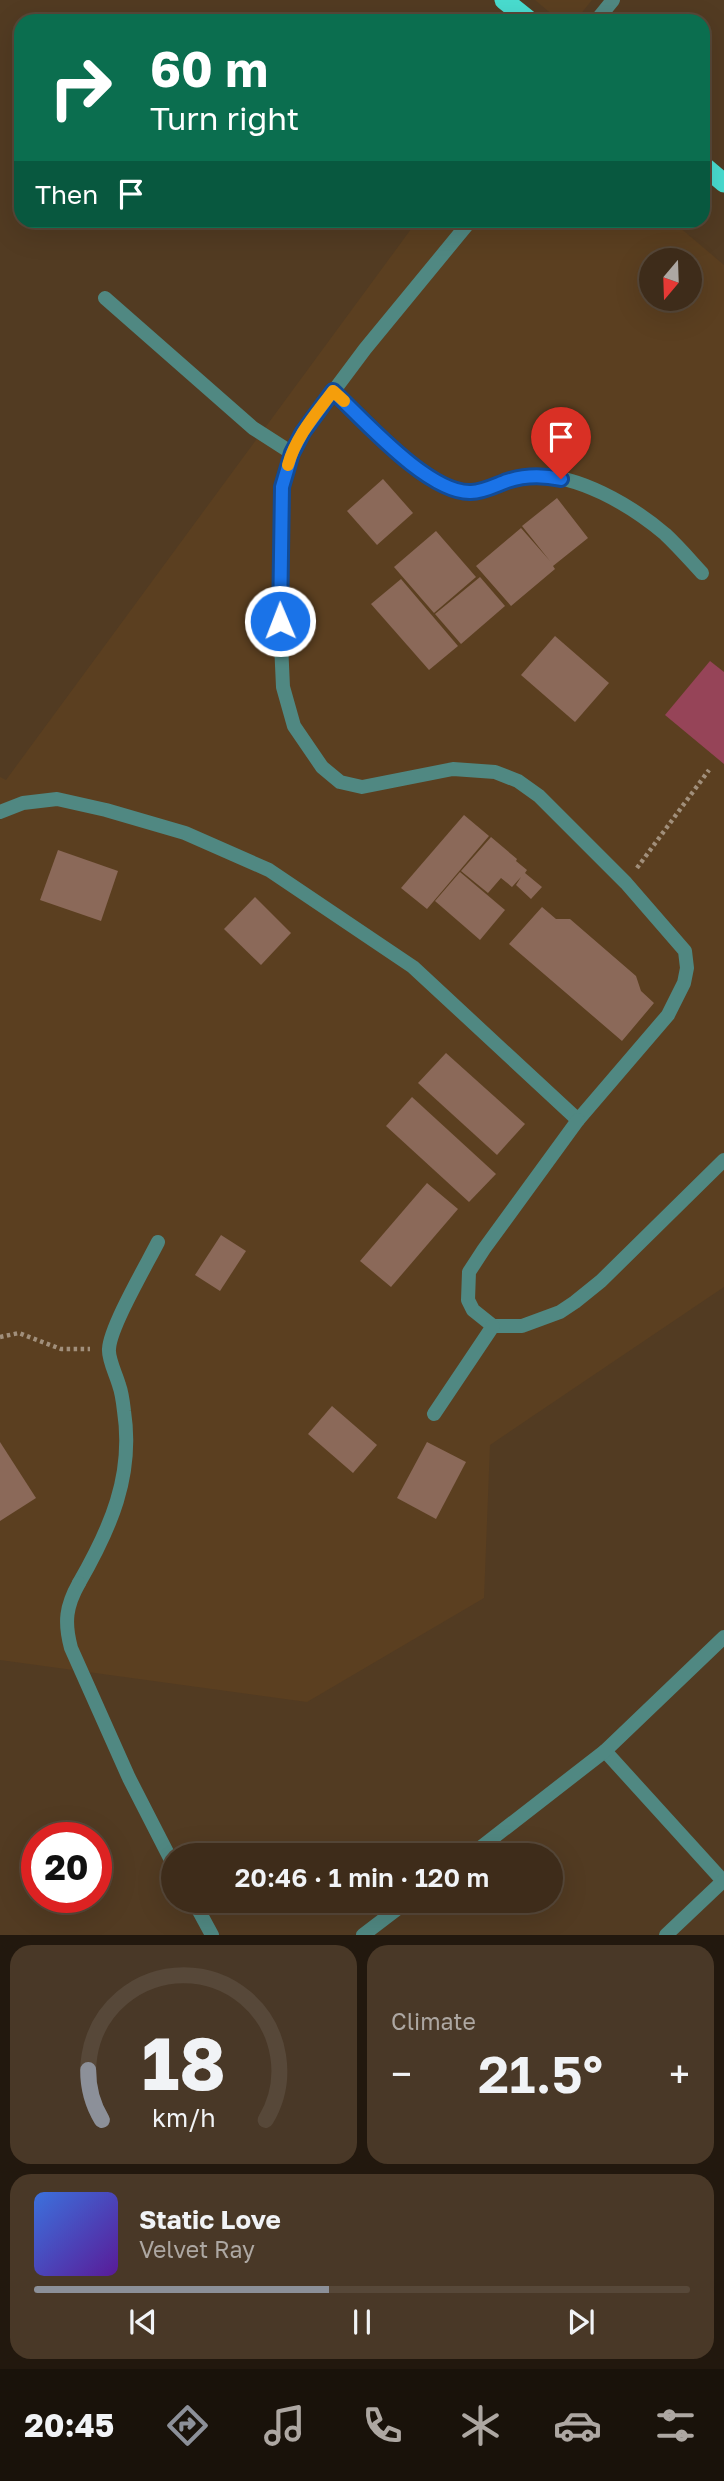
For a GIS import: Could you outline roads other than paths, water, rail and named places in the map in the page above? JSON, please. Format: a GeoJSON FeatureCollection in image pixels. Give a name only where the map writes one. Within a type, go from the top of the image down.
{"type":"FeatureCollection","features":[{"type":"Feature","properties":{"kind":"highway"},"geometry":{"type":"LineString","coordinates":[[504,0],[521,14]]}},
{"type":"Feature","properties":{"kind":"highway"},"geometry":{"type":"LineString","coordinates":[[710,171],[724,183]]}},
{"type":"Feature","properties":{"kind":"street"},"geometry":{"type":"LineString","coordinates":[[602,14],[613,0]]}},
{"type":"Feature","properties":{"kind":"street"},"geometry":{"type":"LineString","coordinates":[[464,228],[365,349],[303,432],[292,453],[282,487],[279,599],[283,687],[294,726],[322,767],[340,782],[362,787],[453,769],[495,772],[518,781],[539,796],[626,883],[685,951],[687,968],[681,990],[668,1015],[578,1120],[484,1248],[470,1272],[468,1300],[473,1310],[493,1326],[522,1326],[560,1312],[601,1282],[724,1160]]}},
{"type":"Feature","properties":{"kind":"street"},"geometry":{"type":"LineString","coordinates":[[105,298],[253,428],[292,453]]}},
{"type":"Feature","properties":{"kind":"street"},"geometry":{"type":"LineString","coordinates":[[333,391],[405,459],[444,485],[471,492],[544,475],[574,482],[631,508],[667,535],[702,573]]}},
{"type":"Feature","properties":{"kind":"street"},"geometry":{"type":"LineString","coordinates":[[0,812],[23,803],[57,799],[185,833],[270,870],[413,967],[578,1120]]}},
{"type":"Feature","properties":{"kind":"street"},"geometry":{"type":"LineString","coordinates":[[158,1242],[115,1328],[108,1350],[125,1415],[123,1475],[111,1524],[70,1600],[66,1630],[71,1648],[163,1843]]}},
{"type":"Feature","properties":{"kind":"street"},"geometry":{"type":"LineString","coordinates":[[434,1414],[493,1326]]}},
{"type":"Feature","properties":{"kind":"street"},"geometry":{"type":"LineString","coordinates":[[486,1843],[605,1751],[724,1637]]}},
{"type":"Feature","properties":{"kind":"street"},"geometry":{"type":"LineString","coordinates":[[605,1751],[724,1882],[666,1935]]}},
{"type":"Feature","properties":{"kind":"street"},"geometry":{"type":"LineString","coordinates":[[200,1913],[212,1935]]}},
{"type":"Feature","properties":{"kind":"street"},"geometry":{"type":"LineString","coordinates":[[363,1935],[392,1913]]}}]}
